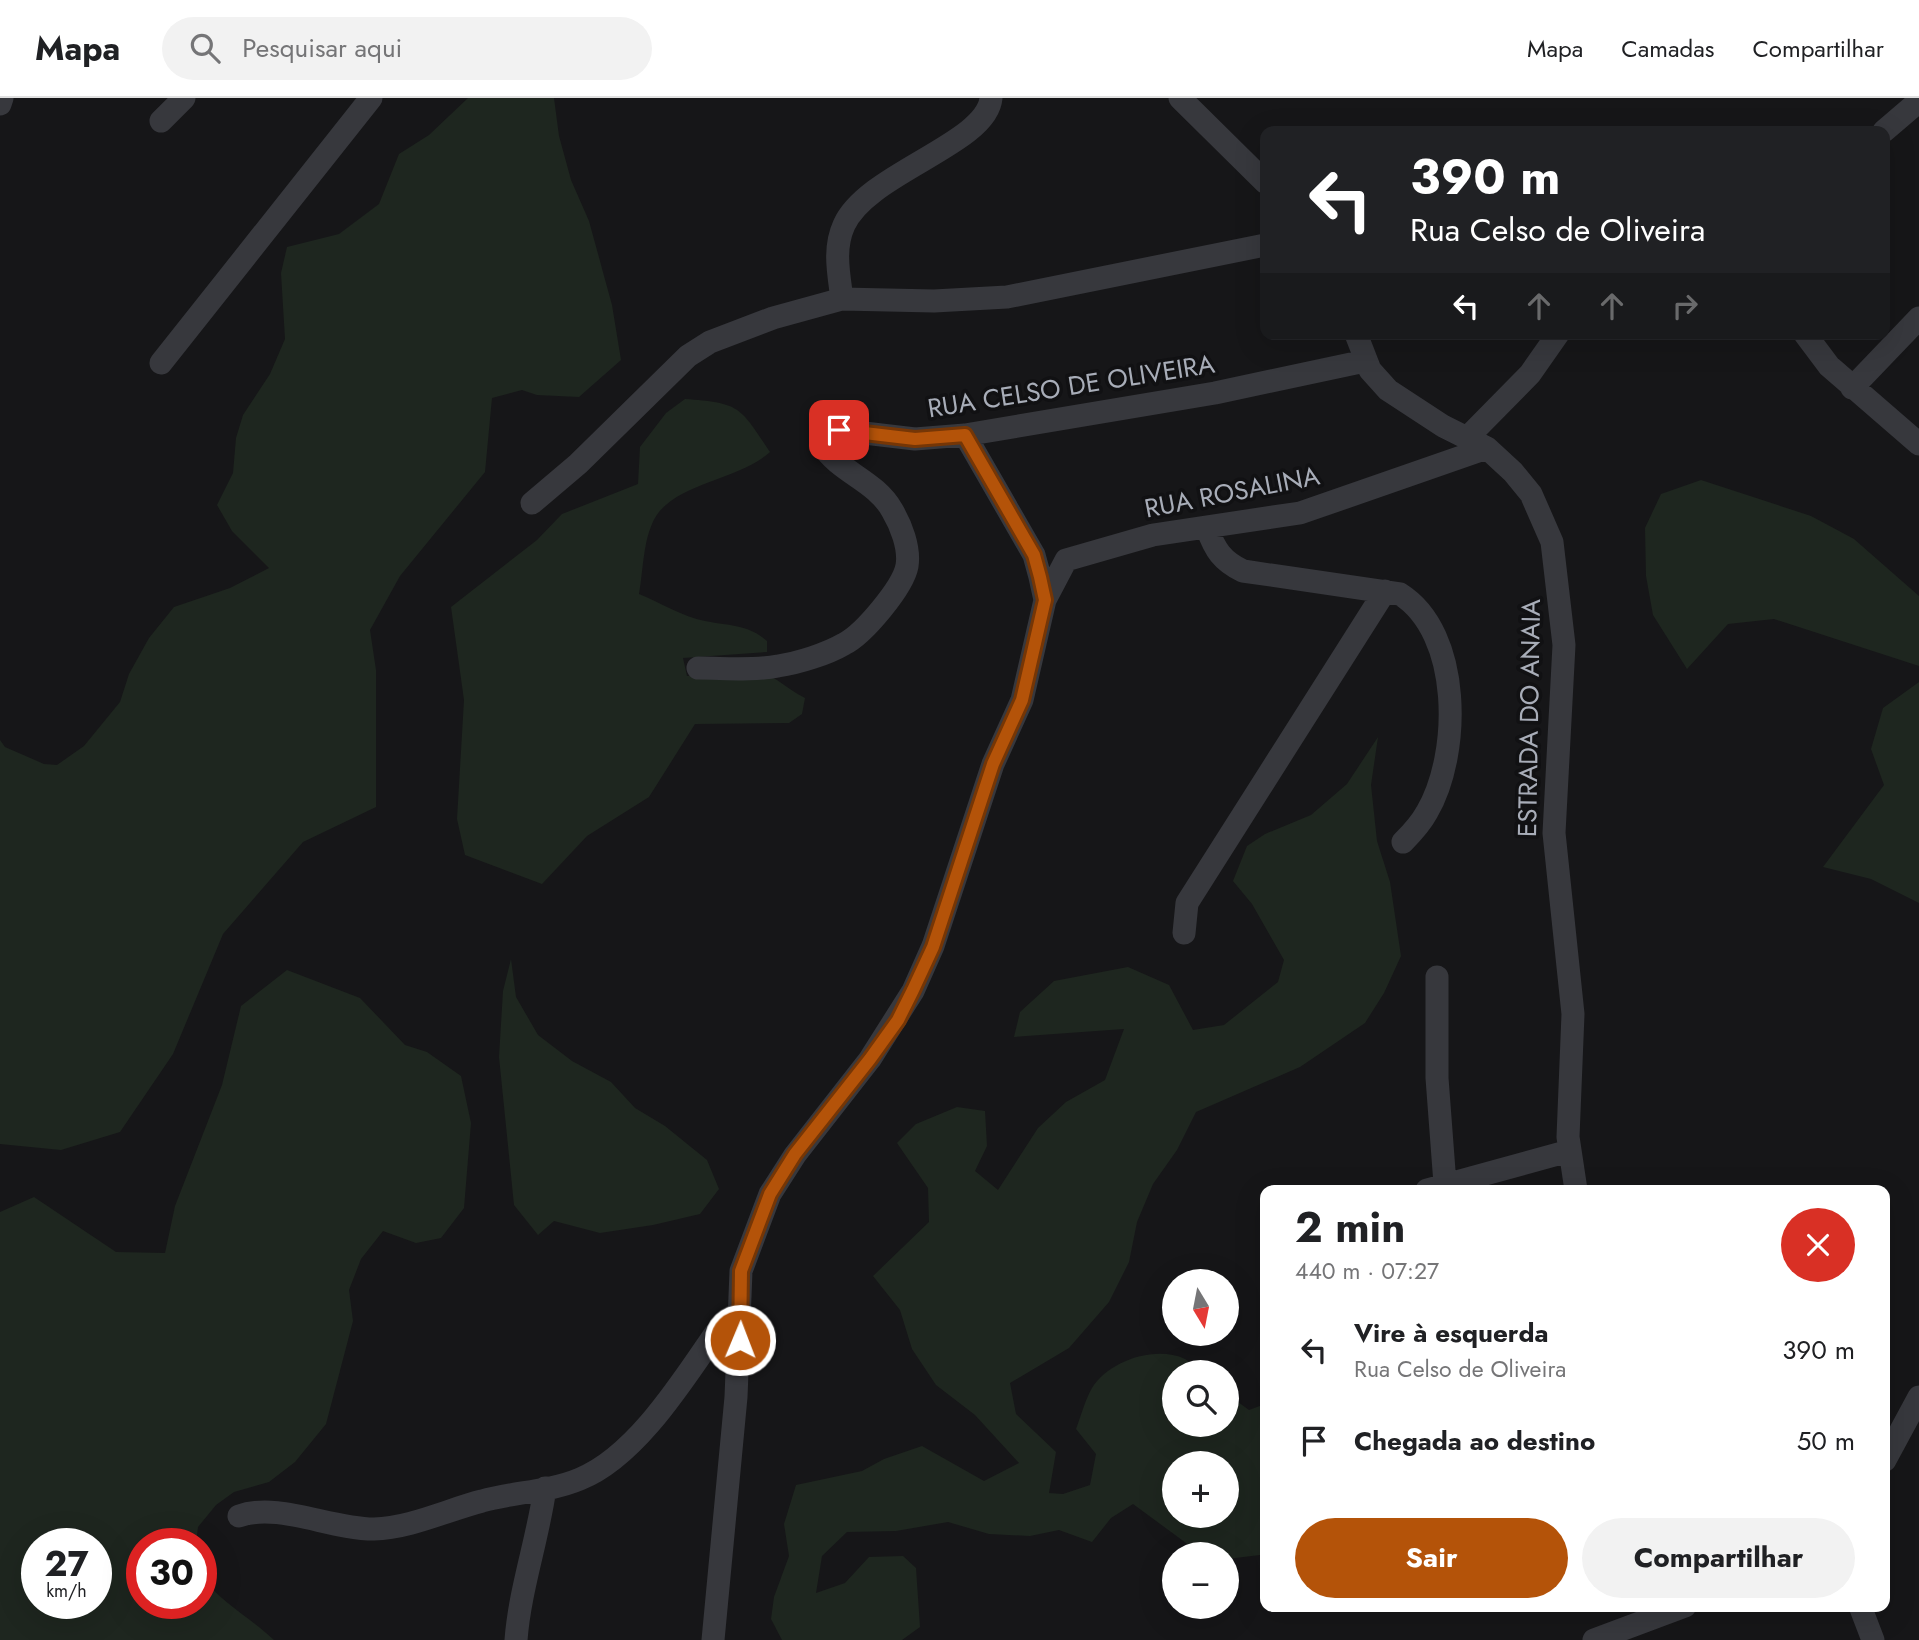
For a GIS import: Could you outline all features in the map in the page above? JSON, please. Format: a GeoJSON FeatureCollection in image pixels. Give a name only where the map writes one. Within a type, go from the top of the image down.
{"type":"FeatureCollection","features":[{"type":"Feature","properties":{"kind":"street"},"geometry":{"type":"LineString","coordinates":[[0,104],[2,98]]}},
{"type":"Feature","properties":{"kind":"street"},"geometry":{"type":"LineString","coordinates":[[161,121],[184,98]]}},
{"type":"Feature","properties":{"kind":"street"},"geometry":{"type":"LineString","coordinates":[[162,363],[371,98]]}},
{"type":"Feature","properties":{"kind":"street"},"geometry":{"type":"LineString","coordinates":[[842,299],[838,245],[844,224],[877,190],[941,147],[966,135],[983,120],[990,98]]}},
{"type":"Feature","properties":{"kind":"street"},"geometry":{"type":"LineString","coordinates":[[1180,98],[1260,177]]}},
{"type":"Feature","properties":{"kind":"street"},"geometry":{"type":"LineString","coordinates":[[1890,126],[1919,101]]}},
{"type":"Feature","properties":{"kind":"street"},"geometry":{"type":"LineString","coordinates":[[532,503],[578,464],[688,356],[710,342],[773,318],[842,299],[934,301],[1007,297],[1260,246]]}},
{"type":"Feature","properties":{"kind":"street"},"geometry":{"type":"LineString","coordinates":[[1852,388],[1919,318]]}},
{"type":"Feature","properties":{"kind":"street","name":"ESTRADA DO ANAIA"},"geometry":{"type":"LineString","coordinates":[[1358,340],[1366,361],[1388,390],[1477,443],[1513,472],[1531,494],[1552,542],[1560,592],[1564,645],[1554,833],[1573,1014],[1569,1151],[1575,1185]]}},
{"type":"Feature","properties":{"kind":"street"},"geometry":{"type":"LineString","coordinates":[[1477,443],[1554,340]]}},
{"type":"Feature","properties":{"kind":"street"},"geometry":{"type":"LineString","coordinates":[[1810,340],[1829,366],[1852,388],[1919,444]]}},
{"type":"Feature","properties":{"kind":"street","name":"RUA CELSO DE OLIVEIRA"},"geometry":{"type":"LineString","coordinates":[[698,668],[779,666],[846,644],[898,587],[907,567],[907,550],[893,511],[880,492],[837,464],[827,453],[822,445],[825,434],[839,430],[915,439],[965,435],[1214,393],[1366,361]]}},
{"type":"Feature","properties":{"kind":"street"},"geometry":{"type":"LineString","coordinates":[[965,435],[1034,555],[1045,600]]}},
{"type":"Feature","properties":{"kind":"street","name":"RUA ROSALINA"},"geometry":{"type":"LineString","coordinates":[[1034,555],[1055,562],[1141,538],[1300,513],[1477,443]]}},
{"type":"Feature","properties":{"kind":"street"},"geometry":{"type":"LineString","coordinates":[[1207,528],[1215,551],[1228,564],[1243,571],[1400,594],[1415,604],[1429,624],[1447,672],[1451,708],[1448,745],[1428,811],[1403,842]]}},
{"type":"Feature","properties":{"kind":"street"},"geometry":{"type":"LineString","coordinates":[[713,1640],[726,1519],[741,1319],[741,1271],[770,1194],[795,1154],[839,1102],[898,1020],[933,947],[993,764],[1022,700],[1045,600],[1066,560]]}},
{"type":"Feature","properties":{"kind":"street"},"geometry":{"type":"LineString","coordinates":[[1184,933],[1187,904],[1385,591]]}},
{"type":"Feature","properties":{"kind":"street"},"geometry":{"type":"LineString","coordinates":[[1436,1185],[1437,976]]}},
{"type":"Feature","properties":{"kind":"street"},"geometry":{"type":"LineString","coordinates":[[1443,1185],[1569,1151]]}},
{"type":"Feature","properties":{"kind":"street"},"geometry":{"type":"LineString","coordinates":[[239,1516],[255,1510],[273,1511],[306,1520],[375,1529],[502,1495],[561,1485],[598,1471],[626,1449],[722,1326],[741,1319]]}},
{"type":"Feature","properties":{"kind":"street"},"geometry":{"type":"LineString","coordinates":[[1890,1451],[1919,1398]]}},
{"type":"Feature","properties":{"kind":"street"},"geometry":{"type":"LineString","coordinates":[[516,1640],[525,1580],[538,1536],[545,1488]]}},
{"type":"Feature","properties":{"kind":"street"},"geometry":{"type":"LineString","coordinates":[[1594,1640],[1669,1612]]}},
{"type":"Feature","properties":{"kind":"street"},"geometry":{"type":"LineString","coordinates":[[1862,1612],[1873,1640]]}},
{"type":"Feature","properties":{"kind":"shaded area"},"geometry":{"type":"Polygon","coordinates":[[[468,98],[554,98],[559,136],[571,180],[589,221],[612,305],[621,360],[579,397],[537,395],[522,390],[492,398],[485,472],[400,576],[370,630],[376,670],[376,807],[303,842],[223,934],[173,1054],[120,1132],[61,1150],[0,1144],[0,740],[5,747],[44,764],[57,765],[84,746],[120,702],[129,674],[149,638],[174,607],[230,588],[269,568],[232,531],[217,505],[233,473],[236,438],[243,415],[270,374],[285,339],[281,273],[287,247],[339,234],[379,204],[399,154],[429,135],[468,98]]]}},
{"type":"Feature","properties":{"kind":"shaded area"},"geometry":{"type":"Polygon","coordinates":[[[685,399],[718,403],[737,410],[752,425],[770,452],[741,470],[688,491],[660,510],[647,540],[639,594],[688,616],[738,626],[760,635],[767,641],[767,652],[683,658],[687,676],[734,674],[769,677],[805,698],[802,714],[789,723],[695,724],[649,797],[587,836],[542,884],[465,855],[457,819],[464,700],[451,607],[537,540],[562,514],[638,484],[640,447],[666,413],[685,399]]]}},
{"type":"Feature","properties":{"kind":"shaded area"},"geometry":{"type":"Polygon","coordinates":[[[1701,480],[1811,516],[1854,539],[1919,596],[1919,666],[1774,619],[1728,624],[1687,669],[1653,615],[1646,576],[1645,528],[1661,494],[1701,480]]]}},
{"type":"Feature","properties":{"kind":"shaded area"},"geometry":{"type":"Polygon","coordinates":[[[1919,682],[1919,903],[1871,879],[1823,867],[1884,785],[1871,749],[1883,708],[1919,682]]]}},
{"type":"Feature","properties":{"kind":"shaded area"},"geometry":{"type":"Polygon","coordinates":[[[1378,737],[1371,785],[1377,841],[1390,882],[1401,956],[1384,993],[1365,1023],[1300,1067],[1196,1112],[1177,1150],[1153,1184],[1137,1222],[1129,1262],[1109,1302],[1069,1348],[1010,1383],[1016,1414],[1056,1452],[1049,1493],[1063,1494],[1090,1485],[1096,1454],[1076,1429],[1092,1388],[1109,1370],[1121,1363],[1160,1354],[1186,1360],[1162,1360],[1162,1437],[1239,1437],[1239,1403],[1249,1410],[1260,1406],[1260,1555],[1239,1558],[1239,1542],[1185,1542],[1166,1528],[1239,1528],[1239,1451],[1162,1451],[1162,1525],[1133,1504],[1111,1518],[1092,1542],[1059,1530],[1030,1536],[989,1534],[948,1522],[896,1531],[847,1532],[822,1556],[816,1593],[845,1583],[869,1557],[903,1556],[916,1568],[920,1627],[902,1640],[782,1640],[771,1619],[774,1597],[789,1556],[784,1524],[796,1485],[862,1471],[884,1459],[922,1446],[984,1481],[1019,1463],[975,1415],[936,1385],[912,1349],[900,1310],[873,1276],[929,1222],[928,1188],[897,1143],[916,1124],[957,1107],[985,1111],[987,1146],[975,1171],[998,1190],[1038,1128],[1066,1102],[1105,1080],[1124,1029],[1014,1037],[1020,1012],[1054,981],[1128,967],[1169,985],[1193,1030],[1224,1025],[1278,982],[1284,960],[1252,904],[1233,881],[1247,846],[1265,834],[1311,815],[1347,784],[1378,737]]]}},
{"type":"Feature","properties":{"kind":"shaded area"},"geometry":{"type":"Polygon","coordinates":[[[511,959],[516,997],[538,1035],[572,1061],[611,1082],[635,1108],[665,1126],[707,1160],[719,1189],[700,1214],[600,1233],[554,1221],[538,1235],[514,1205],[499,1057],[503,991],[511,959]]]}},
{"type":"Feature","properties":{"kind":"shaded area"},"geometry":{"type":"Polygon","coordinates":[[[287,970],[360,998],[405,1045],[427,1052],[461,1076],[471,1123],[464,1208],[441,1238],[416,1243],[383,1231],[361,1259],[349,1290],[353,1321],[326,1424],[295,1462],[269,1482],[234,1492],[216,1505],[198,1528],[126,1528],[126,1619],[217,1619],[217,1594],[274,1640],[0,1640],[0,1212],[34,1197],[116,1252],[165,1253],[175,1206],[222,1085],[241,1006],[287,970]]]}},
{"type":"Feature","properties":{"kind":"route"},"geometry":{"type":"LineString","coordinates":[[740,1340],[741,1271],[770,1194],[795,1154],[839,1102],[898,1020],[933,947],[972,837],[993,764],[1022,700],[1045,600],[1034,555],[965,435],[915,439],[839,430]]}}]}
